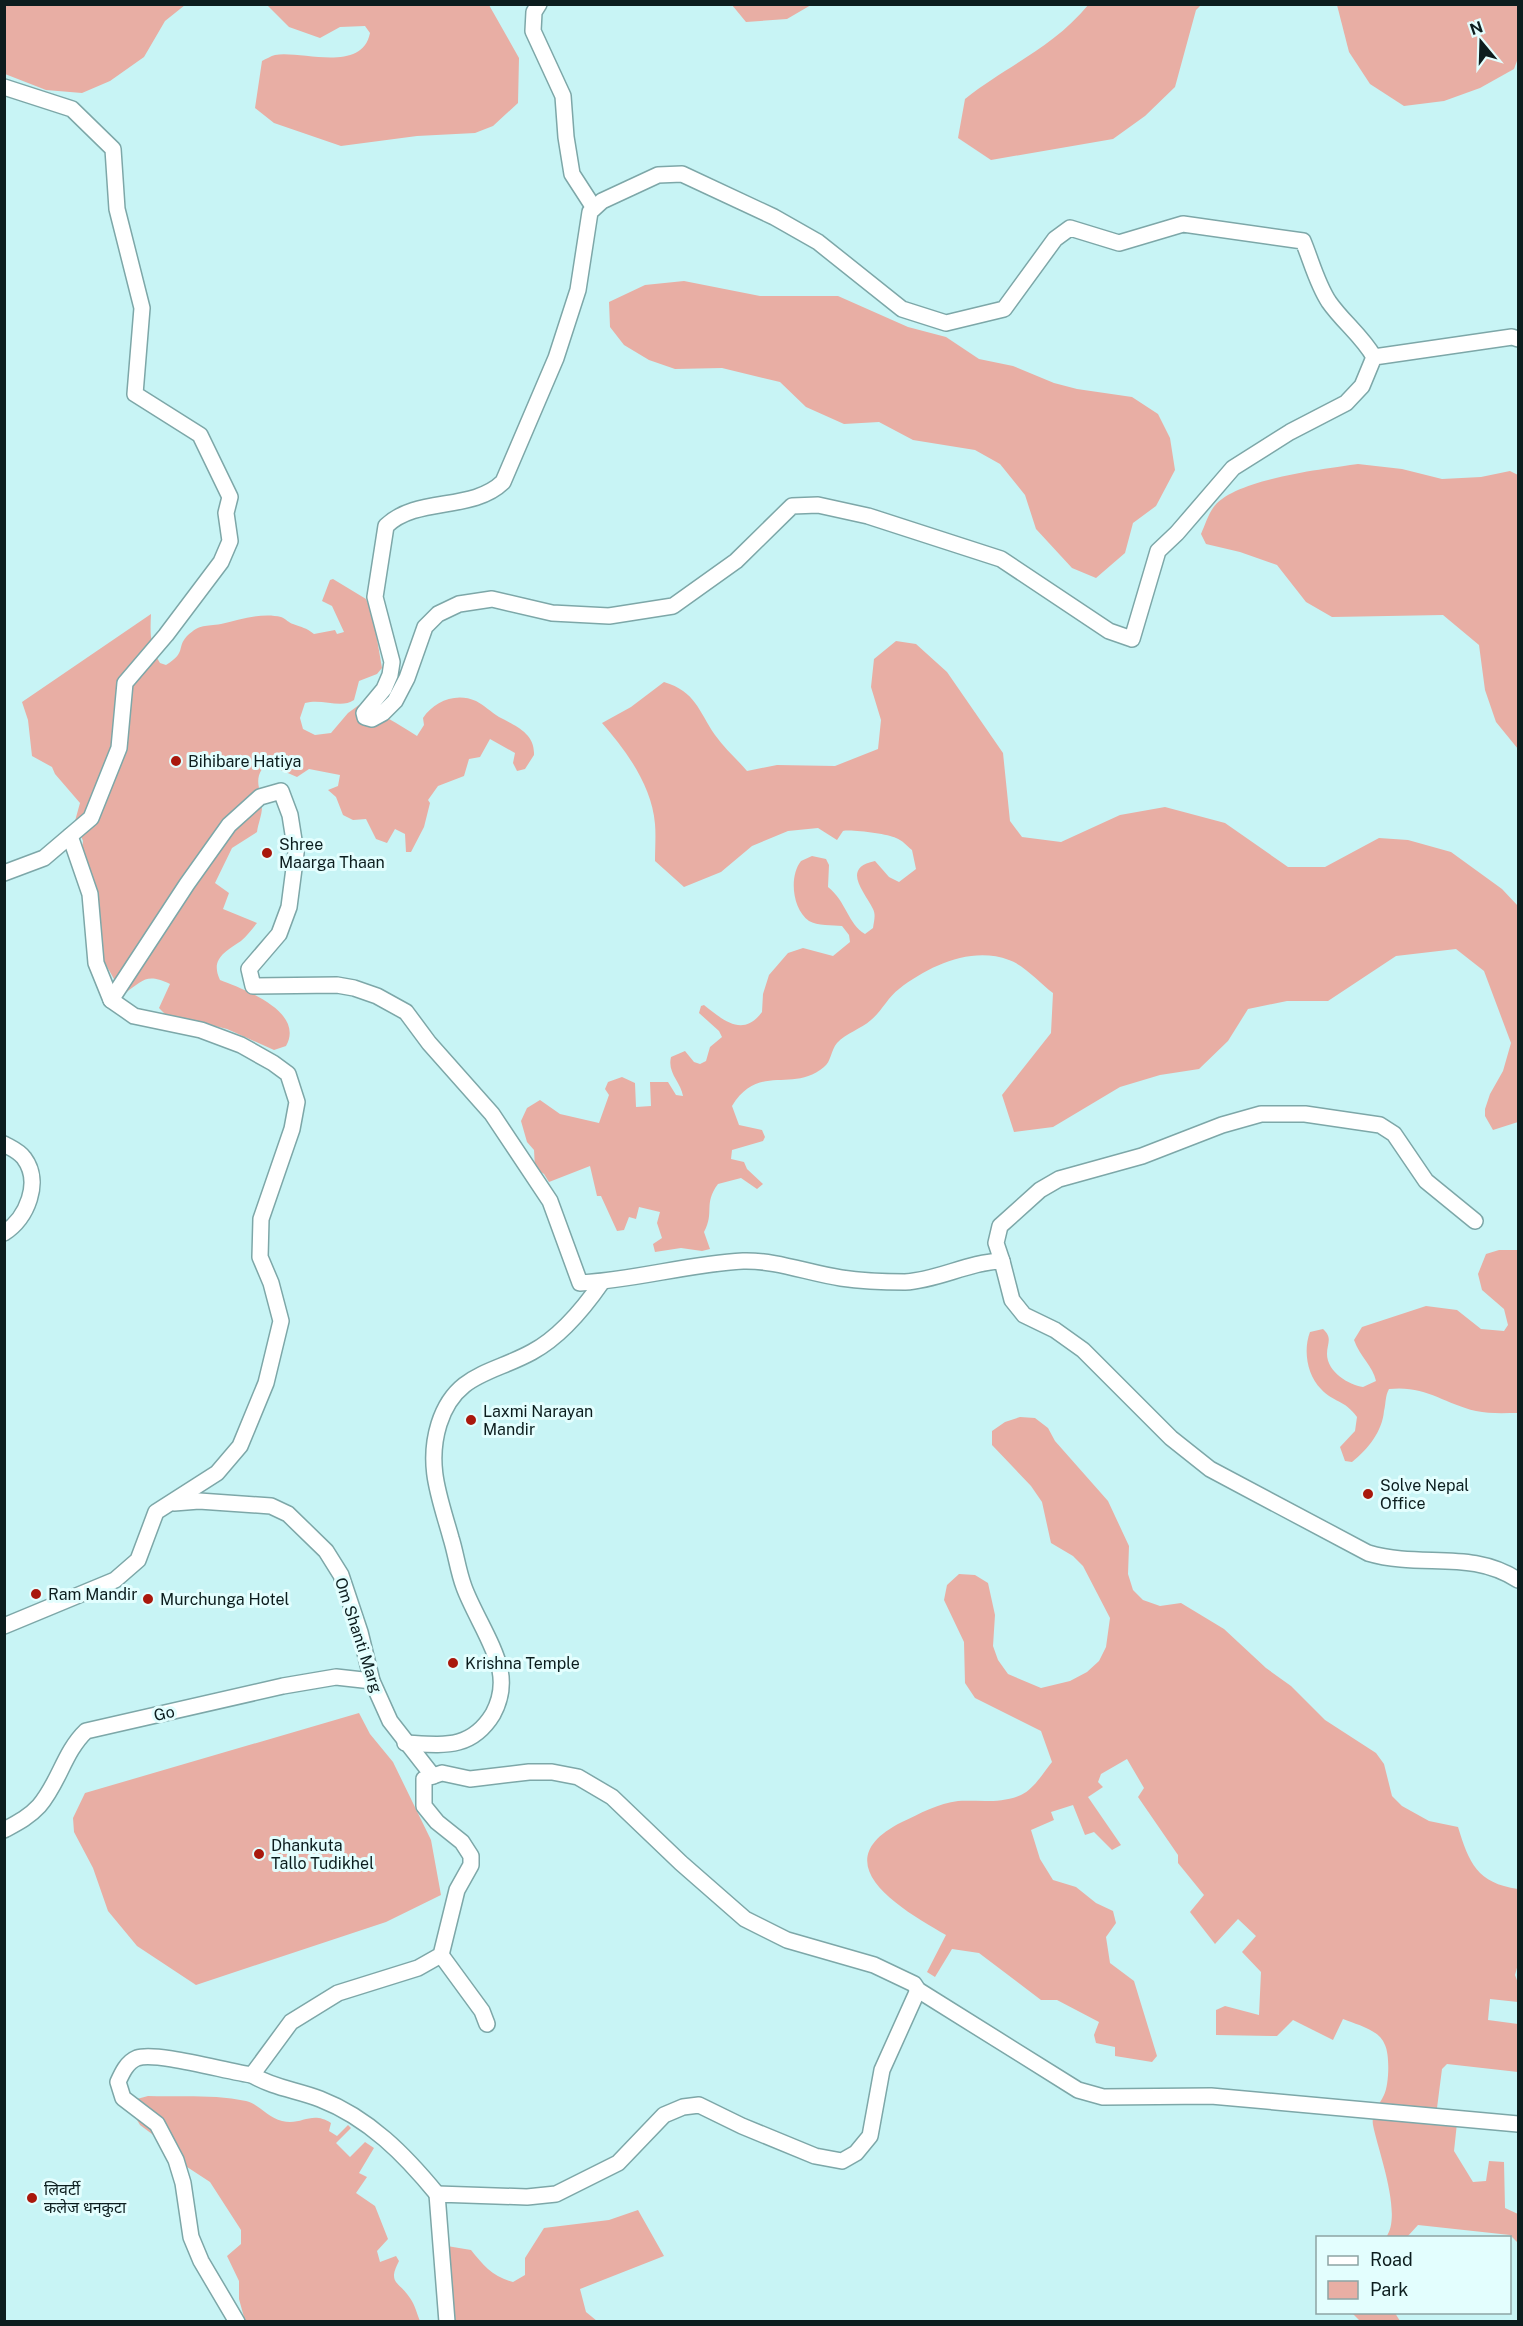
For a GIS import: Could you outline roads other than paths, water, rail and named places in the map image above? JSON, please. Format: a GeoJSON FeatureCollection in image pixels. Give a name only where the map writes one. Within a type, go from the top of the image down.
{"type":"FeatureCollection","features":[{"type":"Feature","properties":{"kind":"street"},"geometry":{"type":"LineString","coordinates":[[538,4],[534,12],[533,31],[563,96],[572,174],[594,208]]}},
{"type":"Feature","properties":{"kind":"street"},"geometry":{"type":"LineString","coordinates":[[4,87],[72,108],[114,149],[117,209],[142,308],[135,394],[201,435],[230,497],[226,513],[230,541],[221,562],[166,635],[124,683],[119,748],[91,818],[44,858],[4,873]]}},
{"type":"Feature","properties":{"kind":"street"},"geometry":{"type":"LineString","coordinates":[[682,174],[725,193],[818,242],[902,309],[946,323],[1004,309],[1055,239],[1070,228],[1119,243],[1183,224],[1303,241],[1327,299],[1349,328],[1365,342],[1374,357],[1362,386],[1346,403],[1290,432],[1233,468],[1177,533],[1158,551],[1132,639],[1109,631],[1001,559],[868,516],[818,505],[792,506],[736,561],[673,606],[609,616],[552,613],[492,599],[459,604],[438,615],[425,627],[407,678],[395,701],[383,713],[372,719],[365,717],[364,713],[384,689],[392,662],[375,597],[386,526],[405,513],[474,497],[496,488],[503,482],[556,358],[578,290],[590,212],[602,201],[658,175],[682,174]]}},
{"type":"Feature","properties":{"kind":"street"},"geometry":{"type":"LineString","coordinates":[[1374,357],[1518,339]]}},
{"type":"Feature","properties":{"kind":"street"},"geometry":{"type":"LineString","coordinates":[[111,1000],[187,884],[229,825],[260,797],[281,792],[290,815],[296,852],[289,907],[279,934],[249,969],[253,986],[337,985],[377,996],[406,1012],[429,1043],[492,1114],[550,1201],[580,1283],[602,1282],[743,1261],[781,1265],[842,1278],[906,1282],[943,1276],[982,1262],[1002,1261]]}},
{"type":"Feature","properties":{"kind":"street"},"geometry":{"type":"LineString","coordinates":[[4,1626],[115,1580],[138,1560],[156,1512],[165,1504],[193,1490],[217,1473],[240,1446],[266,1383],[281,1322],[271,1283],[260,1257],[261,1219],[292,1129],[297,1102],[288,1074],[241,1045],[201,1030],[134,1016],[111,1000],[96,963],[90,894],[70,836]]}},
{"type":"Feature","properties":{"kind":"street"},"geometry":{"type":"LineString","coordinates":[[1476,1221],[1426,1181],[1394,1134],[1380,1125],[1305,1114],[1261,1114],[1222,1125],[1142,1156],[1059,1179],[1040,1190],[1000,1226],[996,1243],[1012,1300],[1024,1315],[1055,1330],[1083,1350],[1171,1438],[1210,1469],[1368,1553],[1393,1561],[1481,1562],[1501,1569],[1518,1580]]}},
{"type":"Feature","properties":{"kind":"street"},"geometry":{"type":"LineString","coordinates":[[4,1144],[25,1160],[31,1184],[26,1209],[13,1227],[4,1233]]}},
{"type":"Feature","properties":{"kind":"street"},"geometry":{"type":"LineString","coordinates":[[405,1743],[446,1744],[476,1736],[483,1730],[496,1709],[500,1694],[500,1669],[463,1586],[435,1484],[432,1459],[439,1423],[457,1390],[484,1372],[533,1352],[586,1306],[602,1282]]}},
{"type":"Feature","properties":{"kind":"street","name":"Om Shanti Marg"},"geometry":{"type":"LineString","coordinates":[[165,1504],[199,1501],[243,1502],[271,1506],[288,1514],[326,1551],[341,1575],[360,1632],[372,1681],[390,1721],[405,1743],[438,1775]]}},
{"type":"Feature","properties":{"kind":"street","name":"Go"},"geometry":{"type":"LineString","coordinates":[[4,1830],[29,1816],[40,1804],[76,1741],[87,1731],[283,1686],[336,1677],[372,1681]]}},
{"type":"Feature","properties":{"kind":"street"},"geometry":{"type":"LineString","coordinates":[[252,2075],[291,2022],[339,1993],[418,1968],[441,1955],[457,1890],[471,1865],[471,1856],[462,1842],[436,1822],[424,1806],[424,1779],[438,1775],[470,1779],[529,1772],[552,1772],[578,1777],[612,1797],[681,1863],[745,1919],[787,1940],[874,1965],[914,1984],[918,1990],[1078,2090],[1102,2097],[1211,2096],[1518,2124]]}},
{"type":"Feature","properties":{"kind":"street"},"geometry":{"type":"LineString","coordinates":[[441,1955],[482,2010],[488,2024]]}},
{"type":"Feature","properties":{"kind":"street"},"geometry":{"type":"LineString","coordinates":[[437,2194],[527,2197],[556,2194],[618,2163],[664,2115],[683,2107],[699,2105],[742,2126],[815,2156],[842,2161],[856,2153],[870,2136],[882,2070],[918,1990]]}},
{"type":"Feature","properties":{"kind":"street"},"geometry":{"type":"LineString","coordinates":[[237,2322],[201,2261],[191,2237],[183,2183],[176,2160],[157,2124],[123,2098],[118,2082],[124,2069],[138,2057],[164,2058],[252,2075],[270,2085],[321,2099],[359,2119],[406,2156],[437,2194],[447,2322]]}},
{"type":"Feature","properties":{"kind":"place","name":"Bihibare Hatiya"},"geometry":{"type":"Point","coordinates":[176,761]}},
{"type":"Feature","properties":{"kind":"place","name":"Shree Maarga Thaan"},"geometry":{"type":"Point","coordinates":[267,853]}},
{"type":"Feature","properties":{"kind":"place","name":"Laxmi Narayan Mandir"},"geometry":{"type":"Point","coordinates":[471,1420]}},
{"type":"Feature","properties":{"kind":"place","name":"Solve Nepal Office"},"geometry":{"type":"Point","coordinates":[1368,1494]}},
{"type":"Feature","properties":{"kind":"place","name":"Ram Mandir"},"geometry":{"type":"Point","coordinates":[36,1594]}},
{"type":"Feature","properties":{"kind":"place","name":"Murchunga Hotel"},"geometry":{"type":"Point","coordinates":[148,1599]}},
{"type":"Feature","properties":{"kind":"place","name":"Krishna Temple"},"geometry":{"type":"Point","coordinates":[453,1663]}},
{"type":"Feature","properties":{"kind":"place","name":"Dhankuta Tallo Tudikhel"},"geometry":{"type":"Point","coordinates":[259,1854]}},
{"type":"Feature","properties":{"kind":"place","name":"लिवर्टी कलेज धनकुटा"},"geometry":{"type":"Point","coordinates":[32,2198]}}]}
